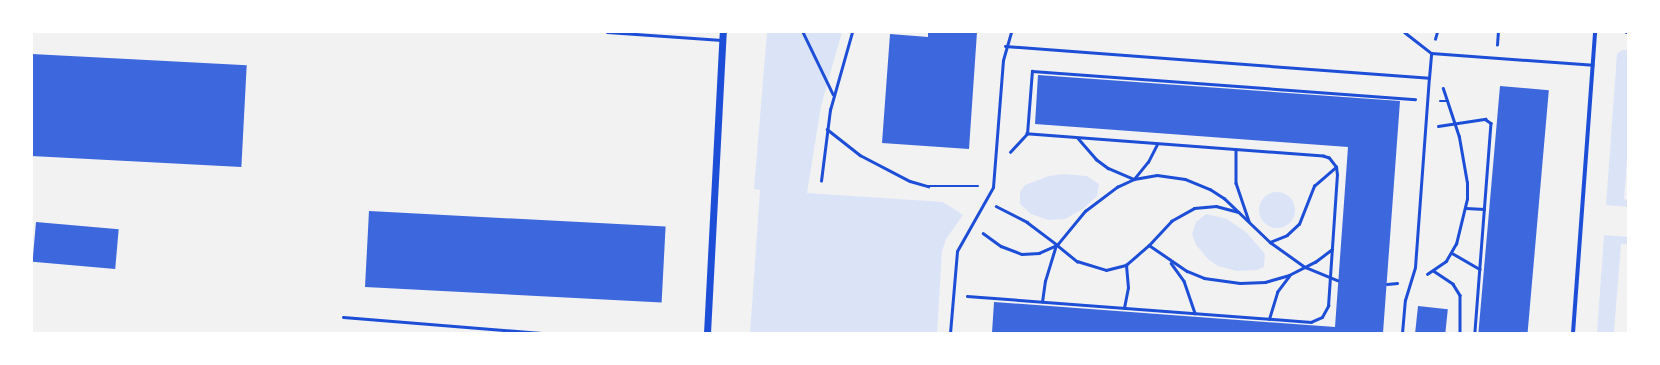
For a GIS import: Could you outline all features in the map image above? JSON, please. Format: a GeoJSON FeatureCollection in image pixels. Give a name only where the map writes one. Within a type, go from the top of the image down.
{"type":"FeatureCollection","features":[{"type":"Feature","properties":{"kind":"street"},"geometry":{"type":"LineString","coordinates":[[707,333],[723,32]]}},
{"type":"Feature","properties":{"kind":"street"},"geometry":{"type":"LineString","coordinates":[[1573,333],[1595,32]]}},
{"type":"Feature","properties":{"kind":"lane"},"geometry":{"type":"LineString","coordinates":[[606,32],[723,40]]}},
{"type":"Feature","properties":{"kind":"lane"},"geometry":{"type":"LineString","coordinates":[[950,333],[957,251],[993,186],[1006,46],[1011,32]]}},
{"type":"Feature","properties":{"kind":"lane"},"geometry":{"type":"LineString","coordinates":[[1404,32],[1431,53],[1593,65]]}},
{"type":"Feature","properties":{"kind":"lane"},"geometry":{"type":"LineString","coordinates":[[1006,46],[1429,78]]}},
{"type":"Feature","properties":{"kind":"lane"},"geometry":{"type":"LineString","coordinates":[[1402,333],[1405,300],[1415,268],[1431,53]]}},
{"type":"Feature","properties":{"kind":"lane"},"geometry":{"type":"LineString","coordinates":[[343,317],[541,333]]}},
{"type":"Feature","properties":{"kind":"path"},"geometry":{"type":"LineString","coordinates":[[803,32],[833,94]]}},
{"type":"Feature","properties":{"kind":"path"},"geometry":{"type":"LineString","coordinates":[[822,181],[827,129],[833,94],[852,32]]}},
{"type":"Feature","properties":{"kind":"path"},"geometry":{"type":"LineString","coordinates":[[995,164],[1027,134],[1032,71],[1448,101]]}},
{"type":"Feature","properties":{"kind":"path"},"geometry":{"type":"LineString","coordinates":[[1387,284],[1412,280],[1434,271],[1452,253],[1460,235],[1466,208],[1467,183],[1456,124],[1449,105]]}},
{"type":"Feature","properties":{"kind":"path"},"geometry":{"type":"LineString","coordinates":[[1426,128],[1485,119],[1491,123],[1475,333]]}},
{"type":"Feature","properties":{"kind":"path"},"geometry":{"type":"LineString","coordinates":[[827,129],[865,158],[910,181],[928,186],[993,186]]}},
{"type":"Feature","properties":{"kind":"path"},"geometry":{"type":"LineString","coordinates":[[1027,134],[1323,156],[1336,167]]}},
{"type":"Feature","properties":{"kind":"path"},"geometry":{"type":"LineString","coordinates":[[1078,138],[1090,154],[1108,168],[1134,179]]}},
{"type":"Feature","properties":{"kind":"path"},"geometry":{"type":"LineString","coordinates":[[1134,179],[1148,162],[1157,144]]}},
{"type":"Feature","properties":{"kind":"path"},"geometry":{"type":"LineString","coordinates":[[1236,150],[1236,183],[1250,224]]}},
{"type":"Feature","properties":{"kind":"path"},"geometry":{"type":"LineString","coordinates":[[1270,242],[1287,235],[1299,224],[1314,186],[1336,167]]}},
{"type":"Feature","properties":{"kind":"path"},"geometry":{"type":"LineString","coordinates":[[953,295],[1311,322],[1317,320],[1328,306],[1336,167]]}},
{"type":"Feature","properties":{"kind":"path"},"geometry":{"type":"LineString","coordinates":[[1042,302],[1045,281],[1057,245],[1085,211],[1117,187],[1134,179],[1157,175],[1191,181],[1224,198],[1270,242],[1305,267],[1338,280]]}},
{"type":"Feature","properties":{"kind":"path"},"geometry":{"type":"LineString","coordinates":[[985,202],[1022,219],[1077,261],[1097,268],[1113,269],[1126,265],[1149,245],[1171,221],[1194,208],[1216,206],[1238,212]]}},
{"type":"Feature","properties":{"kind":"path"},"geometry":{"type":"LineString","coordinates":[[1466,208],[1484,209]]}},
{"type":"Feature","properties":{"kind":"path"},"geometry":{"type":"LineString","coordinates":[[972,224],[1013,252],[1031,254],[1057,245]]}},
{"type":"Feature","properties":{"kind":"path"},"geometry":{"type":"LineString","coordinates":[[1149,245],[1169,261],[1187,271],[1221,281],[1253,283],[1289,275],[1305,267],[1332,248]]}},
{"type":"Feature","properties":{"kind":"path"},"geometry":{"type":"LineString","coordinates":[[1452,253],[1480,269]]}},
{"type":"Feature","properties":{"kind":"path"},"geometry":{"type":"LineString","coordinates":[[1169,261],[1184,282],[1195,313]]}},
{"type":"Feature","properties":{"kind":"path"},"geometry":{"type":"LineString","coordinates":[[1124,308],[1128,288],[1126,265]]}},
{"type":"Feature","properties":{"kind":"path"},"geometry":{"type":"LineString","coordinates":[[1434,271],[1453,284],[1460,295],[1460,333]]}},
{"type":"Feature","properties":{"kind":"path"},"geometry":{"type":"LineString","coordinates":[[1268,319],[1277,292],[1289,275]]}},
{"type":"Feature","properties":{"kind":"shaded area"},"geometry":{"type":"Polygon","coordinates":[[[767,32],[842,32],[821,106],[807,193],[943,202],[963,215],[946,239],[942,252],[937,333],[750,333],[760,190],[754,189],[767,32]]]}},
{"type":"Feature","properties":{"kind":"shaded area"},"geometry":{"type":"Polygon","coordinates":[[[1622,50],[1628,50],[1628,148],[1624,199],[1628,200],[1628,207],[1606,205],[1617,54],[1622,50]]]}},
{"type":"Feature","properties":{"kind":"shaded area"},"geometry":{"type":"Polygon","coordinates":[[[1064,174],[1087,176],[1099,184],[1097,196],[1083,209],[1065,219],[1048,220],[1031,214],[1020,204],[1020,192],[1025,185],[1049,176],[1064,174]]]}},
{"type":"Feature","properties":{"kind":"shaded area"},"geometry":{"type":"Polygon","coordinates":[[[1281,192],[1290,197],[1294,203],[1294,217],[1290,223],[1281,228],[1273,228],[1264,223],[1260,217],[1259,206],[1264,197],[1270,193],[1281,192]]]}},
{"type":"Feature","properties":{"kind":"shaded area"},"geometry":{"type":"Polygon","coordinates":[[[1206,214],[1227,219],[1247,233],[1265,254],[1264,267],[1257,270],[1237,271],[1218,266],[1209,260],[1196,245],[1192,234],[1196,222],[1206,214]]]}},
{"type":"Feature","properties":{"kind":"shaded area"},"geometry":{"type":"Polygon","coordinates":[[[1604,235],[1628,237],[1628,244],[1621,244],[1614,332],[1628,333],[1597,333],[1604,235]]]}},
{"type":"Feature","properties":{"kind":"building"},"geometry":{"type":"Polygon","coordinates":[[[928,32],[977,32],[969,149],[882,143],[890,34],[928,37],[928,32]]]}},
{"type":"Feature","properties":{"kind":"building"},"geometry":{"type":"Polygon","coordinates":[[[32,54],[247,65],[241,167],[32,156],[32,54]]]}},
{"type":"Feature","properties":{"kind":"building"},"geometry":{"type":"Polygon","coordinates":[[[1038,75],[1400,101],[1383,333],[992,333],[994,302],[1335,327],[1348,147],[1035,124],[1038,75]]]}},
{"type":"Feature","properties":{"kind":"building"},"geometry":{"type":"Polygon","coordinates":[[[1500,86],[1549,90],[1528,333],[1478,333],[1500,86]]]}},
{"type":"Feature","properties":{"kind":"building"},"geometry":{"type":"Polygon","coordinates":[[[369,211],[666,227],[662,302],[365,287],[369,211]]]}},
{"type":"Feature","properties":{"kind":"building"},"geometry":{"type":"Polygon","coordinates":[[[36,222],[119,229],[115,269],[33,262],[36,222]]]}},
{"type":"Feature","properties":{"kind":"building"},"geometry":{"type":"Polygon","coordinates":[[[1418,306],[1448,309],[1445,333],[1415,333],[1418,306]]]}}]}
